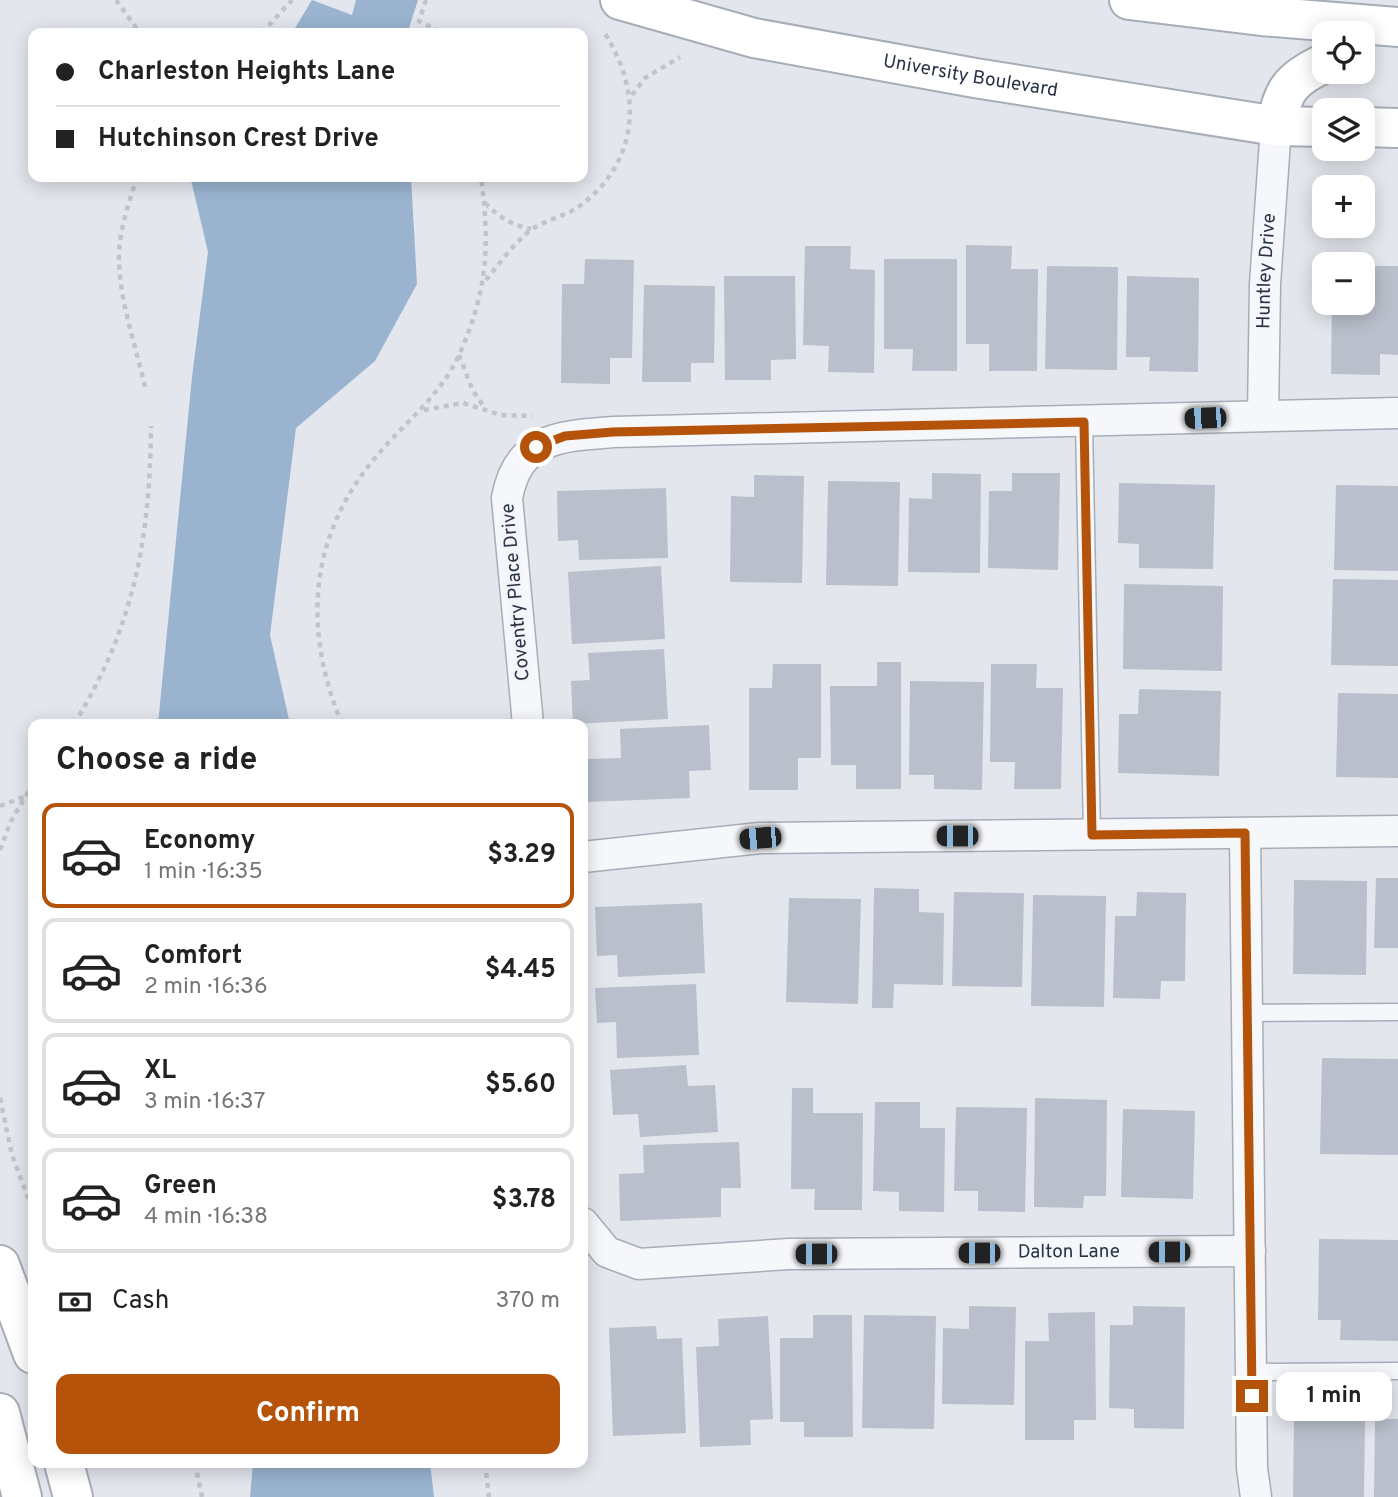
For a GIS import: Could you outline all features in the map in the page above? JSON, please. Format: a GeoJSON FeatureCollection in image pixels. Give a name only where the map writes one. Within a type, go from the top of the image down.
{"type":"FeatureCollection","features":[{"type":"Feature","properties":{"kind":"main road","name":"University Boulevard"},"geometry":{"type":"LineString","coordinates":[[620,0],[754,38],[975,78],[1276,126],[1312,127]]}},
{"type":"Feature","properties":{"kind":"main road"},"geometry":{"type":"LineString","coordinates":[[1129,0],[1398,29]]}},
{"type":"Feature","properties":{"kind":"main road"},"geometry":{"type":"LineString","coordinates":[[1375,42],[1398,29]]}},
{"type":"Feature","properties":{"kind":"main road"},"geometry":{"type":"LineString","coordinates":[[1276,126],[1282,95],[1297,80],[1312,71]]}},
{"type":"Feature","properties":{"kind":"main road"},"geometry":{"type":"LineString","coordinates":[[1375,127],[1398,128]]}},
{"type":"Feature","properties":{"kind":"main road"},"geometry":{"type":"LineString","coordinates":[[0,1265],[28,1341]]}},
{"type":"Feature","properties":{"kind":"main road"},"geometry":{"type":"LineString","coordinates":[[0,1413],[22,1497]]}},
{"type":"Feature","properties":{"kind":"main road"},"geometry":{"type":"LineString","coordinates":[[65,1468],[73,1497]]}},
{"type":"Feature","properties":{"kind":"street","name":"Huntley Drive"},"geometry":{"type":"LineString","coordinates":[[1263,416],[1265,284],[1276,126]]}},
{"type":"Feature","properties":{"kind":"street"},"geometry":{"type":"LineString","coordinates":[[1084,422],[1398,413]]}},
{"type":"Feature","properties":{"kind":"street","name":"Coventry Place Drive"},"geometry":{"type":"LineString","coordinates":[[528,719],[507,508],[509,483],[521,462],[549,441],[613,432],[1084,422]]}},
{"type":"Feature","properties":{"kind":"street"},"geometry":{"type":"LineString","coordinates":[[588,856],[760,838],[1398,831]]}},
{"type":"Feature","properties":{"kind":"street"},"geometry":{"type":"LineString","coordinates":[[1245,833],[1252,1468],[1256,1497]]}},
{"type":"Feature","properties":{"kind":"street","name":"Dalton Lane"},"geometry":{"type":"LineString","coordinates":[[591,1234],[627,1262],[658,1265],[789,1254],[1250,1251]]}},
{"type":"Feature","properties":{"kind":"lane"},"geometry":{"type":"LineString","coordinates":[[1084,422],[1092,835]]}},
{"type":"Feature","properties":{"kind":"lane"},"geometry":{"type":"LineString","coordinates":[[1248,1013],[1398,1012]]}},
{"type":"Feature","properties":{"kind":"lane"},"geometry":{"type":"LineString","coordinates":[[1252,1372],[1398,1371]]}},
{"type":"Feature","properties":{"kind":"path"},"geometry":{"type":"LineString","coordinates":[[116,0],[136,28]]}},
{"type":"Feature","properties":{"kind":"path"},"geometry":{"type":"LineString","coordinates":[[267,28],[292,0]]}},
{"type":"Feature","properties":{"kind":"path"},"geometry":{"type":"LineString","coordinates":[[425,0],[419,21],[433,28]]}},
{"type":"Feature","properties":{"kind":"path"},"geometry":{"type":"LineString","coordinates":[[485,281],[531,229],[578,207],[601,189],[615,171],[628,134],[631,96],[623,64],[605,34]]}},
{"type":"Feature","properties":{"kind":"path"},"geometry":{"type":"LineString","coordinates":[[631,96],[645,78],[680,57]]}},
{"type":"Feature","properties":{"kind":"path"},"geometry":{"type":"LineString","coordinates":[[136,182],[122,227],[118,258],[120,282],[145,387]]}},
{"type":"Feature","properties":{"kind":"path"},"geometry":{"type":"LineString","coordinates":[[340,719],[322,661],[317,614],[320,572],[327,540],[341,507],[368,467],[434,397],[459,355],[485,281],[482,182]]}},
{"type":"Feature","properties":{"kind":"path"},"geometry":{"type":"LineString","coordinates":[[484,202],[500,218],[515,226],[531,229]]}},
{"type":"Feature","properties":{"kind":"path"},"geometry":{"type":"LineString","coordinates":[[421,411],[463,403],[485,408],[473,391],[459,355]]}},
{"type":"Feature","properties":{"kind":"path"},"geometry":{"type":"LineString","coordinates":[[77,719],[113,654],[128,611],[146,521],[151,426]]}},
{"type":"Feature","properties":{"kind":"path"},"geometry":{"type":"LineString","coordinates":[[0,850],[28,791]]}},
{"type":"Feature","properties":{"kind":"path"},"geometry":{"type":"LineString","coordinates":[[0,806],[24,796]]}},
{"type":"Feature","properties":{"kind":"path"},"geometry":{"type":"LineString","coordinates":[[0,1098],[12,1155],[28,1198]]}},
{"type":"Feature","properties":{"kind":"path"},"geometry":{"type":"LineString","coordinates":[[196,1468],[202,1497]]}},
{"type":"Feature","properties":{"kind":"path"},"geometry":{"type":"LineString","coordinates":[[486,1468],[489,1497]]}},
{"type":"Feature","properties":{"kind":"water"},"geometry":{"type":"Polygon","coordinates":[[[312,0],[352,15],[356,0],[418,0],[409,28],[295,28],[312,0]]]}},
{"type":"Feature","properties":{"kind":"water"},"geometry":{"type":"Polygon","coordinates":[[[191,182],[411,182],[417,284],[375,361],[296,428],[270,635],[289,719],[158,719],[192,377],[208,252],[191,182]]]}},
{"type":"Feature","properties":{"kind":"water"},"geometry":{"type":"Polygon","coordinates":[[[253,1468],[431,1468],[434,1497],[250,1497],[253,1468]]]}},
{"type":"Feature","properties":{"kind":"building"},"geometry":{"type":"Polygon","coordinates":[[[966,245],[1012,246],[1011,269],[1038,269],[1037,371],[989,371],[989,344],[966,344],[966,245]]]}},
{"type":"Feature","properties":{"kind":"building"},"geometry":{"type":"Polygon","coordinates":[[[805,246],[851,246],[850,269],[875,270],[874,373],[828,372],[829,346],[803,345],[805,246]]]}},
{"type":"Feature","properties":{"kind":"building"},"geometry":{"type":"Polygon","coordinates":[[[585,259],[634,260],[632,358],[610,358],[610,384],[561,383],[562,284],[584,284],[585,259]]]}},
{"type":"Feature","properties":{"kind":"building"},"geometry":{"type":"Polygon","coordinates":[[[884,259],[957,259],[957,371],[912,371],[913,349],[884,349],[884,259]]]}},
{"type":"Feature","properties":{"kind":"building"},"geometry":{"type":"Polygon","coordinates":[[[1047,266],[1118,267],[1117,370],[1045,369],[1047,266]]]}},
{"type":"Feature","properties":{"kind":"building"},"geometry":{"type":"Polygon","coordinates":[[[1375,266],[1398,266],[1398,355],[1380,354],[1380,375],[1331,374],[1332,315],[1375,315],[1375,266]]]}},
{"type":"Feature","properties":{"kind":"building"},"geometry":{"type":"Polygon","coordinates":[[[724,276],[795,276],[796,359],[771,360],[771,380],[725,380],[724,276]]]}},
{"type":"Feature","properties":{"kind":"building"},"geometry":{"type":"Polygon","coordinates":[[[1127,276],[1199,278],[1198,372],[1149,371],[1150,357],[1126,357],[1127,276]]]}},
{"type":"Feature","properties":{"kind":"building"},"geometry":{"type":"Polygon","coordinates":[[[644,285],[715,286],[714,363],[691,363],[691,382],[642,382],[644,285]]]}},
{"type":"Feature","properties":{"kind":"building"},"geometry":{"type":"Polygon","coordinates":[[[932,473],[981,474],[980,573],[908,572],[909,498],[932,499],[932,473]]]}},
{"type":"Feature","properties":{"kind":"building"},"geometry":{"type":"Polygon","coordinates":[[[1012,473],[1060,473],[1058,570],[988,568],[989,491],[1012,491],[1012,473]]]}},
{"type":"Feature","properties":{"kind":"building"},"geometry":{"type":"Polygon","coordinates":[[[754,475],[804,476],[802,583],[730,582],[731,496],[754,497],[754,475]]]}},
{"type":"Feature","properties":{"kind":"building"},"geometry":{"type":"Polygon","coordinates":[[[828,481],[900,482],[898,586],[826,585],[828,481]]]}},
{"type":"Feature","properties":{"kind":"building"},"geometry":{"type":"Polygon","coordinates":[[[1119,483],[1215,485],[1213,569],[1139,568],[1139,544],[1118,543],[1119,483]]]}},
{"type":"Feature","properties":{"kind":"building"},"geometry":{"type":"Polygon","coordinates":[[[1336,485],[1398,486],[1398,571],[1334,570],[1336,485]]]}},
{"type":"Feature","properties":{"kind":"building"},"geometry":{"type":"Polygon","coordinates":[[[666,488],[668,558],[579,560],[578,540],[558,541],[557,491],[666,488]]]}},
{"type":"Feature","properties":{"kind":"building"},"geometry":{"type":"Polygon","coordinates":[[[661,566],[665,639],[572,644],[568,572],[661,566]]]}},
{"type":"Feature","properties":{"kind":"building"},"geometry":{"type":"Polygon","coordinates":[[[1333,579],[1398,580],[1398,666],[1331,665],[1333,579]]]}},
{"type":"Feature","properties":{"kind":"building"},"geometry":{"type":"Polygon","coordinates":[[[1124,584],[1223,586],[1222,671],[1123,669],[1124,584]]]}},
{"type":"Feature","properties":{"kind":"building"},"geometry":{"type":"Polygon","coordinates":[[[664,649],[668,719],[588,723],[588,719],[573,719],[571,681],[590,680],[588,653],[664,649]]]}},
{"type":"Feature","properties":{"kind":"building"},"geometry":{"type":"Polygon","coordinates":[[[877,662],[901,662],[901,789],[856,789],[856,765],[831,765],[830,686],[877,686],[877,662]]]}},
{"type":"Feature","properties":{"kind":"building"},"geometry":{"type":"Polygon","coordinates":[[[773,664],[821,664],[821,758],[798,758],[798,790],[749,790],[749,688],[772,688],[773,664]]]}},
{"type":"Feature","properties":{"kind":"building"},"geometry":{"type":"Polygon","coordinates":[[[991,664],[1037,664],[1036,688],[1063,688],[1061,789],[1014,789],[1015,762],[990,762],[991,664]]]}},
{"type":"Feature","properties":{"kind":"building"},"geometry":{"type":"Polygon","coordinates":[[[910,681],[984,682],[982,790],[934,789],[934,775],[909,775],[910,681]]]}},
{"type":"Feature","properties":{"kind":"building"},"geometry":{"type":"Polygon","coordinates":[[[1139,689],[1221,691],[1219,776],[1118,773],[1119,714],[1138,714],[1139,689]]]}},
{"type":"Feature","properties":{"kind":"building"},"geometry":{"type":"Polygon","coordinates":[[[1338,693],[1398,694],[1398,778],[1336,777],[1338,693]]]}},
{"type":"Feature","properties":{"kind":"building"},"geometry":{"type":"Polygon","coordinates":[[[709,725],[711,770],[689,771],[690,798],[588,802],[588,759],[621,758],[620,729],[709,725]]]}},
{"type":"Feature","properties":{"kind":"building"},"geometry":{"type":"Polygon","coordinates":[[[1376,878],[1398,878],[1398,948],[1374,948],[1376,878]]]}},
{"type":"Feature","properties":{"kind":"building"},"geometry":{"type":"Polygon","coordinates":[[[1294,880],[1367,881],[1366,975],[1293,974],[1294,880]]]}},
{"type":"Feature","properties":{"kind":"building"},"geometry":{"type":"Polygon","coordinates":[[[874,888],[919,889],[919,912],[944,913],[943,985],[894,984],[893,1008],[872,1008],[874,888]]]}},
{"type":"Feature","properties":{"kind":"building"},"geometry":{"type":"Polygon","coordinates":[[[954,892],[1024,893],[1022,987],[952,986],[954,892]]]}},
{"type":"Feature","properties":{"kind":"building"},"geometry":{"type":"Polygon","coordinates":[[[1137,892],[1186,893],[1185,981],[1161,981],[1160,999],[1113,998],[1115,916],[1136,916],[1137,892]]]}},
{"type":"Feature","properties":{"kind":"building"},"geometry":{"type":"Polygon","coordinates":[[[1033,895],[1106,896],[1104,1007],[1031,1006],[1033,895]]]}},
{"type":"Feature","properties":{"kind":"building"},"geometry":{"type":"Polygon","coordinates":[[[789,898],[861,899],[858,1004],[786,1002],[789,898]]]}},
{"type":"Feature","properties":{"kind":"building"},"geometry":{"type":"Polygon","coordinates":[[[702,903],[705,973],[618,977],[617,955],[597,956],[595,907],[702,903]]]}},
{"type":"Feature","properties":{"kind":"building"},"geometry":{"type":"Polygon","coordinates":[[[696,984],[699,1055],[617,1058],[616,1022],[597,1023],[595,988],[696,984]]]}},
{"type":"Feature","properties":{"kind":"building"},"geometry":{"type":"Polygon","coordinates":[[[1322,1058],[1398,1059],[1398,1155],[1320,1154],[1322,1058]]]}},
{"type":"Feature","properties":{"kind":"building"},"geometry":{"type":"Polygon","coordinates":[[[686,1065],[688,1086],[715,1085],[718,1132],[640,1137],[638,1114],[613,1115],[610,1070],[686,1065]]]}},
{"type":"Feature","properties":{"kind":"building"},"geometry":{"type":"Polygon","coordinates":[[[792,1088],[813,1088],[813,1113],[863,1113],[862,1210],[814,1210],[815,1189],[791,1189],[792,1088]]]}},
{"type":"Feature","properties":{"kind":"building"},"geometry":{"type":"Polygon","coordinates":[[[1035,1098],[1107,1100],[1106,1196],[1084,1196],[1083,1208],[1034,1207],[1035,1098]]]}},
{"type":"Feature","properties":{"kind":"building"},"geometry":{"type":"Polygon","coordinates":[[[875,1102],[920,1102],[920,1128],[945,1128],[944,1212],[899,1211],[899,1192],[873,1191],[875,1102]]]}},
{"type":"Feature","properties":{"kind":"building"},"geometry":{"type":"Polygon","coordinates":[[[956,1107],[1027,1108],[1025,1212],[978,1211],[978,1191],[954,1191],[956,1107]]]}},
{"type":"Feature","properties":{"kind":"building"},"geometry":{"type":"Polygon","coordinates":[[[1123,1109],[1195,1111],[1193,1199],[1121,1197],[1123,1109]]]}},
{"type":"Feature","properties":{"kind":"building"},"geometry":{"type":"Polygon","coordinates":[[[739,1142],[741,1188],[721,1188],[721,1217],[620,1221],[619,1174],[644,1173],[643,1145],[739,1142]]]}},
{"type":"Feature","properties":{"kind":"building"},"geometry":{"type":"Polygon","coordinates":[[[1319,1239],[1398,1240],[1398,1341],[1340,1340],[1341,1320],[1318,1320],[1319,1239]]]}},
{"type":"Feature","properties":{"kind":"building"},"geometry":{"type":"Polygon","coordinates":[[[969,1306],[1016,1307],[1014,1405],[942,1404],[943,1328],[969,1329],[969,1306]]]}},
{"type":"Feature","properties":{"kind":"building"},"geometry":{"type":"Polygon","coordinates":[[[1133,1306],[1185,1307],[1184,1429],[1134,1428],[1134,1409],[1109,1408],[1110,1325],[1133,1325],[1133,1306]]]}},
{"type":"Feature","properties":{"kind":"building"},"geometry":{"type":"Polygon","coordinates":[[[1095,1312],[1096,1420],[1074,1420],[1074,1440],[1025,1440],[1025,1341],[1049,1341],[1048,1313],[1095,1312]]]}},
{"type":"Feature","properties":{"kind":"building"},"geometry":{"type":"Polygon","coordinates":[[[813,1315],[852,1315],[853,1437],[804,1437],[804,1422],[780,1422],[780,1338],[813,1338],[813,1315]]]}},
{"type":"Feature","properties":{"kind":"building"},"geometry":{"type":"Polygon","coordinates":[[[864,1315],[936,1316],[934,1429],[862,1428],[864,1315]]]}},
{"type":"Feature","properties":{"kind":"building"},"geometry":{"type":"Polygon","coordinates":[[[768,1316],[773,1419],[750,1420],[751,1445],[700,1447],[696,1347],[719,1346],[718,1319],[768,1316]]]}},
{"type":"Feature","properties":{"kind":"building"},"geometry":{"type":"Polygon","coordinates":[[[656,1326],[657,1339],[682,1338],[686,1433],[613,1436],[609,1328],[656,1326]]]}},
{"type":"Feature","properties":{"kind":"building"},"geometry":{"type":"Polygon","coordinates":[[[1294,1419],[1365,1420],[1364,1497],[1293,1497],[1294,1419]]]}},
{"type":"Feature","properties":{"kind":"building"},"geometry":{"type":"Polygon","coordinates":[[[1375,1419],[1398,1419],[1398,1497],[1374,1497],[1375,1419]]]}},
{"type":"Feature","properties":{"kind":"route"},"geometry":{"type":"LineString","coordinates":[[536,447],[565,436],[613,432],[1084,422],[1092,835],[1245,833],[1252,1396]]}}]}
